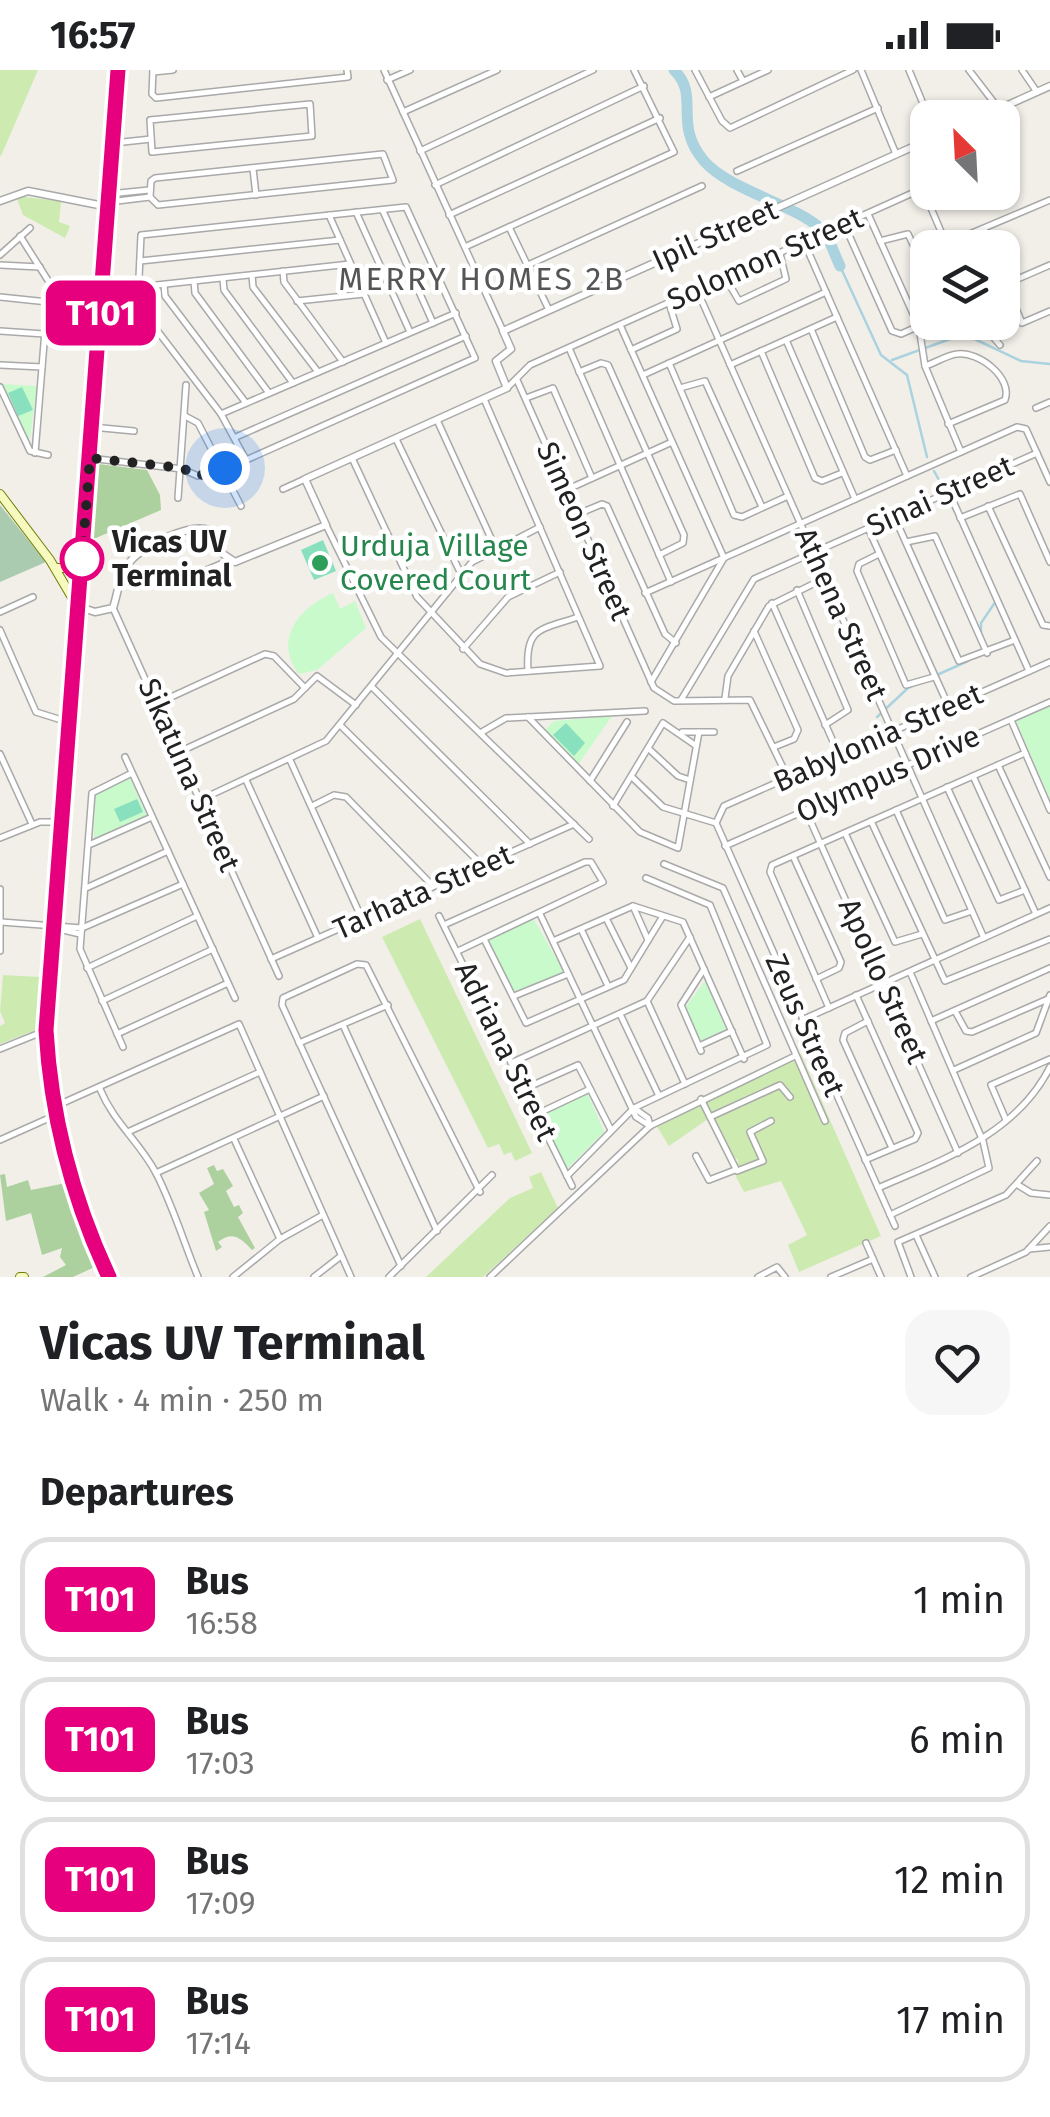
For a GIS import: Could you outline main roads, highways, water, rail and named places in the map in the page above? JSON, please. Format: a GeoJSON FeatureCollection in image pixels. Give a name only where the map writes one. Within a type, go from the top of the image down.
{"type":"FeatureCollection","features":[{"type":"Feature","properties":{"kind":"main road"},"geometry":{"type":"LineString","coordinates":[[108,1277],[72,1186],[55,1111],[46,1030],[118,70]]}},
{"type":"Feature","properties":{"kind":"main road"},"geometry":{"type":"LineString","coordinates":[[0,494],[57,570],[77,606]]}},
{"type":"Feature","properties":{"kind":"main road"},"geometry":{"type":"LineString","coordinates":[[57,570],[82,564]]}},
{"type":"Feature","properties":{"kind":"waterway"},"geometry":{"type":"LineString","coordinates":[[674,70],[686,90],[690,134],[704,161],[730,181],[812,222],[826,234],[840,266]]}},
{"type":"Feature","properties":{"kind":"waterway"},"geometry":{"type":"LineString","coordinates":[[840,266],[881,355],[907,375],[927,457]]}},
{"type":"Feature","properties":{"kind":"waterway"},"geometry":{"type":"LineString","coordinates":[[892,360],[964,334],[1021,361],[1050,364]]}},
{"type":"Feature","properties":{"kind":"waterway"},"geometry":{"type":"LineString","coordinates":[[934,471],[945,491]]}},
{"type":"Feature","properties":{"kind":"waterway"},"geometry":{"type":"LineString","coordinates":[[947,497],[955,512]]}},
{"type":"Feature","properties":{"kind":"waterway"},"geometry":{"type":"LineString","coordinates":[[981,633],[981,623],[996,601]]}},
{"type":"Feature","properties":{"kind":"waterway"},"geometry":{"type":"LineString","coordinates":[[877,717],[908,688],[968,661]]}},
{"type":"Feature","properties":{"kind":"place","name":"Vicas UV Terminal"},"geometry":{"type":"Point","coordinates":[82,559]}},
{"type":"Feature","properties":{"kind":"place","name":"Urduja Village Covered Court"},"geometry":{"type":"Point","coordinates":[320,563]}},
{"type":"Feature","properties":{"kind":"district","name":"MERRY HOMES 2B"},"geometry":{"type":"Point","coordinates":[482,279]}}]}
